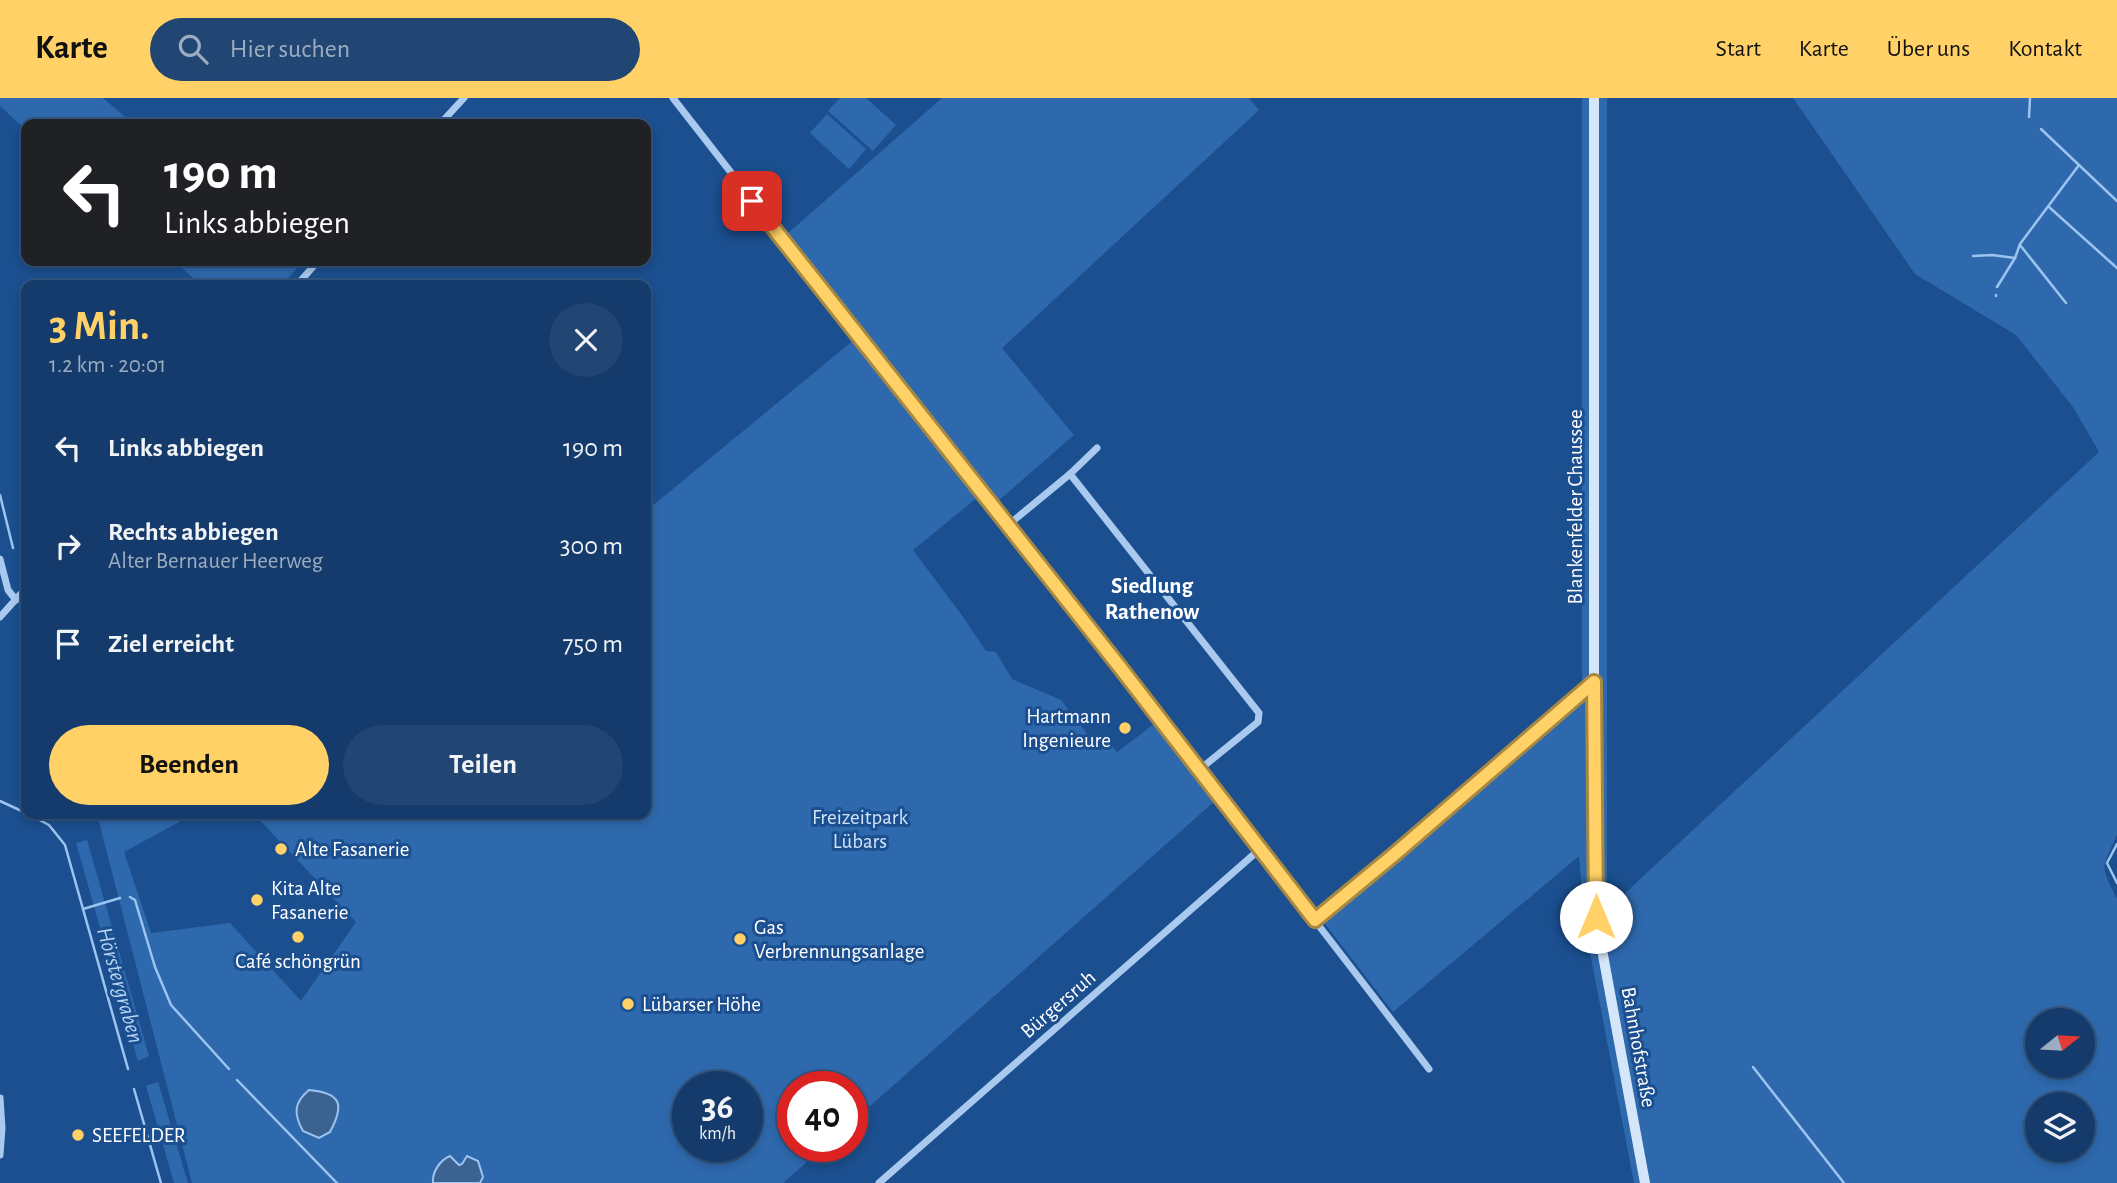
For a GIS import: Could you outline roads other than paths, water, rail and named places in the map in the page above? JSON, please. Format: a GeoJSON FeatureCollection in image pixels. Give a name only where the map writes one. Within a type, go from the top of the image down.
{"type":"FeatureCollection","features":[{"type":"Feature","properties":{"kind":"street"},"geometry":{"type":"LineString","coordinates":[[445,119],[464,98]]}},
{"type":"Feature","properties":{"kind":"street"},"geometry":{"type":"LineString","coordinates":[[673,98],[1199,770],[1429,1069]]}},
{"type":"Feature","properties":{"kind":"street","name":"Blankenfelder Chaussee"},"geometry":{"type":"LineString","coordinates":[[1594,98],[1596,917]]}},
{"type":"Feature","properties":{"kind":"street"},"geometry":{"type":"LineString","coordinates":[[301,280],[313,266]]}},
{"type":"Feature","properties":{"kind":"street"},"geometry":{"type":"LineString","coordinates":[[1007,526],[1097,448]]}},
{"type":"Feature","properties":{"kind":"street"},"geometry":{"type":"LineString","coordinates":[[1070,474],[1259,713],[1258,722],[1199,770]]}},
{"type":"Feature","properties":{"kind":"street"},"geometry":{"type":"LineString","coordinates":[[0,559],[8,590],[16,600]]}},
{"type":"Feature","properties":{"kind":"street"},"geometry":{"type":"LineString","coordinates":[[0,617],[21,594]]}},
{"type":"Feature","properties":{"kind":"street"},"geometry":{"type":"LineString","coordinates":[[1315,920],[1594,682]]}},
{"type":"Feature","properties":{"kind":"street","name":"Bürgersruh"},"geometry":{"type":"LineString","coordinates":[[879,1183],[1260,849]]}},
{"type":"Feature","properties":{"kind":"street","name":"Bahnhofstraße"},"geometry":{"type":"LineString","coordinates":[[1596,917],[1645,1183]]}},
{"type":"Feature","properties":{"kind":"street"},"geometry":{"type":"LineString","coordinates":[[0,1098],[0,1155]]}},
{"type":"Feature","properties":{"kind":"waterway"},"geometry":{"type":"LineString","coordinates":[[2029,117],[2030,98]]}},
{"type":"Feature","properties":{"kind":"waterway"},"geometry":{"type":"LineString","coordinates":[[2041,129],[2117,201]]}},
{"type":"Feature","properties":{"kind":"waterway"},"geometry":{"type":"LineString","coordinates":[[1997,287],[2015,258],[2020,244],[2079,165]]}},
{"type":"Feature","properties":{"kind":"waterway"},"geometry":{"type":"LineString","coordinates":[[2049,207],[2117,268]]}},
{"type":"Feature","properties":{"kind":"waterway"},"geometry":{"type":"LineString","coordinates":[[2020,245],[2066,303]]}},
{"type":"Feature","properties":{"kind":"waterway"},"geometry":{"type":"LineString","coordinates":[[1973,256],[2015,258]]}},
{"type":"Feature","properties":{"kind":"waterway"},"geometry":{"type":"LineString","coordinates":[[0,495],[13,548]]}},
{"type":"Feature","properties":{"kind":"waterway"},"geometry":{"type":"LineString","coordinates":[[0,801],[21,811]]}},
{"type":"Feature","properties":{"kind":"waterway","name":"Hörstergraben"},"geometry":{"type":"LineString","coordinates":[[38,819],[49,825],[65,845],[128,1069]]}},
{"type":"Feature","properties":{"kind":"waterway"},"geometry":{"type":"LineString","coordinates":[[2117,844],[2107,863],[2117,883]]}},
{"type":"Feature","properties":{"kind":"waterway"},"geometry":{"type":"LineString","coordinates":[[130,897],[135,900],[155,967],[171,1005],[229,1069]]}},
{"type":"Feature","properties":{"kind":"waterway"},"geometry":{"type":"LineString","coordinates":[[83,909],[120,898]]}},
{"type":"Feature","properties":{"kind":"waterway"},"geometry":{"type":"LineString","coordinates":[[1753,1067],[1844,1183]]}},
{"type":"Feature","properties":{"kind":"waterway"},"geometry":{"type":"LineString","coordinates":[[237,1080],[337,1183]]}},
{"type":"Feature","properties":{"kind":"waterway","name":"Hörstergraben"},"geometry":{"type":"LineString","coordinates":[[134,1089],[161,1183]]}},
{"type":"Feature","properties":{"kind":"place","name":"Hartmann Ingenieure"},"geometry":{"type":"Point","coordinates":[1125,728]}},
{"type":"Feature","properties":{"kind":"place","name":"Alte Fasanerie"},"geometry":{"type":"Point","coordinates":[281,849]}},
{"type":"Feature","properties":{"kind":"place","name":"Kita Alte Fasanerie"},"geometry":{"type":"Point","coordinates":[257,900]}},
{"type":"Feature","properties":{"kind":"place","name":"Café schöngrün"},"geometry":{"type":"Point","coordinates":[298,937]}},
{"type":"Feature","properties":{"kind":"place","name":"Gas Verbrennungsanlage"},"geometry":{"type":"Point","coordinates":[740,939]}},
{"type":"Feature","properties":{"kind":"place","name":"Lübarser Höhe"},"geometry":{"type":"Point","coordinates":[628,1004]}},
{"type":"Feature","properties":{"kind":"place","name":"SEEFELDER"},"geometry":{"type":"Point","coordinates":[78,1135]}},
{"type":"Feature","properties":{"kind":"district","name":"Siedlung Rathenow"},"geometry":{"type":"Point","coordinates":[1152,598]}},
{"type":"Feature","properties":{"kind":"park label","name":"Freizeitpark Lübars"},"geometry":{"type":"Point","coordinates":[860,829]}}]}
